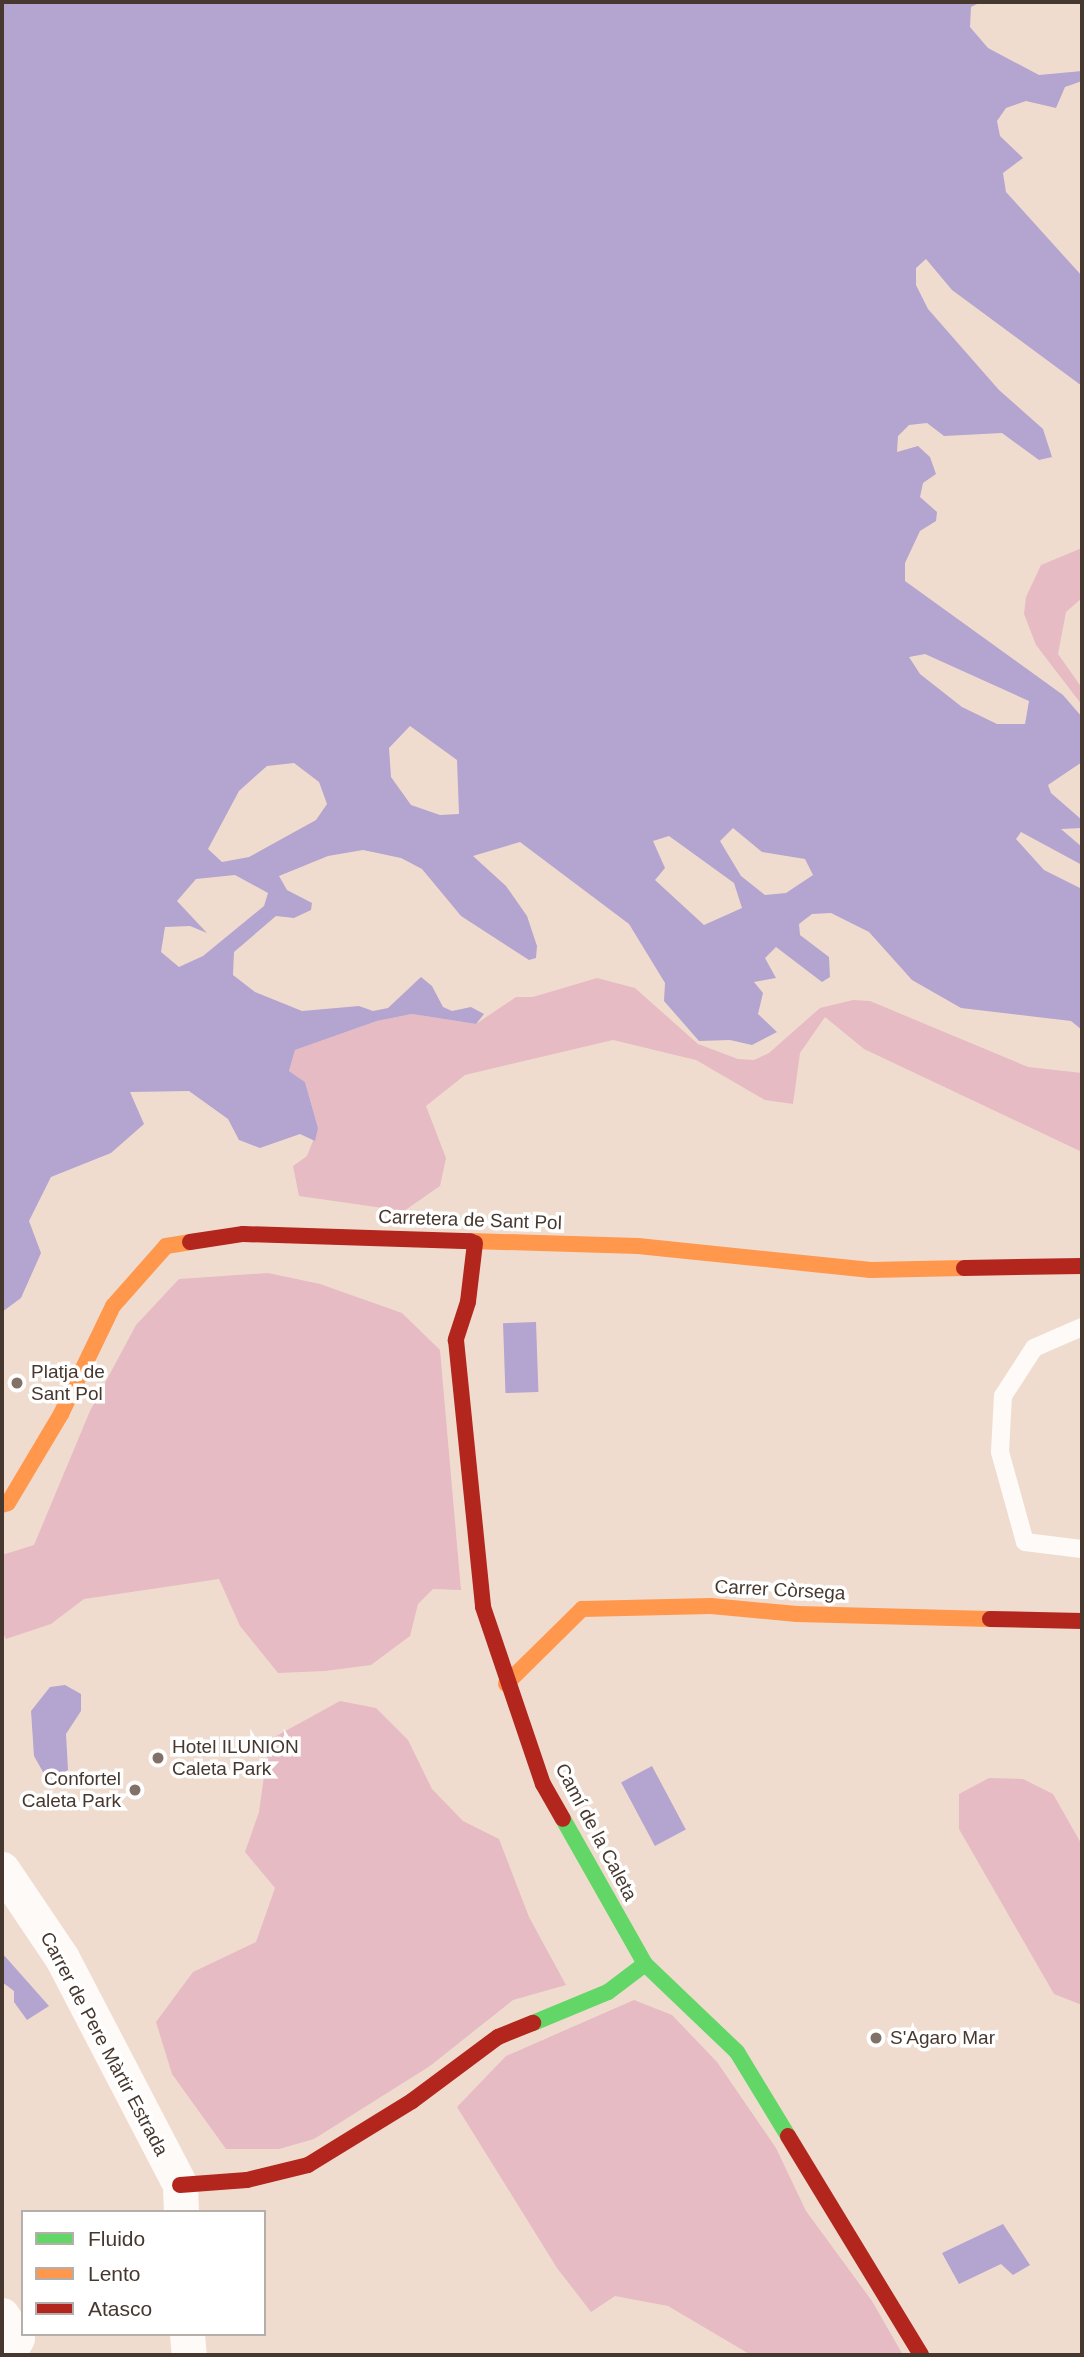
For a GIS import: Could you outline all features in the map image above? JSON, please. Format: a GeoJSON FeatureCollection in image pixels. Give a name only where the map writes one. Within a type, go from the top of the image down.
{"type":"FeatureCollection","features":[{"type":"Feature","properties":{"kind":"street","name":"Carretera de Sant Pol"},"geometry":{"type":"LineString","coordinates":[[2,1505],[8,1503],[61,1414],[113,1306],[166,1246],[243,1234],[638,1245],[871,1270],[1082,1266]]}},
{"type":"Feature","properties":{"kind":"street","name":"Camí de la Caleta"},"geometry":{"type":"LineString","coordinates":[[475,1242],[468,1302],[456,1340],[483,1607],[506,1684],[543,1784],[645,1964],[737,2052],[921,2355]]}},
{"type":"Feature","properties":{"kind":"street","name":"Carrer Còrsega"},"geometry":{"type":"LineString","coordinates":[[506,1684],[582,1609],[711,1606],[797,1614],[1082,1621]]}},
{"type":"Feature","properties":{"kind":"street","name":"Carrer de Pere Màrtir Estrada"},"geometry":{"type":"LineString","coordinates":[[2,1869],[62,1958],[181,2198],[309,2165],[412,2101],[498,2036],[608,1992],[645,1964]]}},
{"type":"Feature","properties":{"kind":"street"},"geometry":{"type":"LineString","coordinates":[[187,2336],[189,2355]]}},
{"type":"Feature","properties":{"kind":"lane"},"geometry":{"type":"LineString","coordinates":[[1082,1327],[1034,1348],[1009,1386],[1003,1396],[1000,1452],[1024,1542],[1082,1549]]}},
{"type":"Feature","properties":{"kind":"shaded area"},"geometry":{"type":"Polygon","coordinates":[[[2,2],[981,2],[971,7],[970,27],[988,48],[1039,75],[1082,71],[1082,81],[1065,87],[1056,108],[1026,101],[1006,108],[997,121],[1000,136],[1023,158],[1003,173],[1006,192],[1082,276],[1082,386],[952,290],[926,259],[916,268],[916,285],[928,309],[999,390],[1043,429],[1052,457],[1039,460],[1002,433],[944,436],[927,423],[909,425],[898,436],[897,452],[918,446],[930,457],[936,474],[923,483],[920,497],[937,512],[936,521],[920,531],[905,563],[905,581],[1063,695],[1082,717],[1082,762],[1048,785],[1051,793],[1082,820],[1082,828],[1061,829],[1082,847],[1082,865],[1021,832],[1016,839],[1044,870],[1082,889],[1082,1030],[1071,1021],[961,1008],[912,980],[869,932],[831,913],[812,914],[799,924],[800,935],[829,957],[830,977],[822,982],[776,947],[765,958],[776,978],[754,982],[763,993],[758,1014],[777,1032],[752,1045],[730,1040],[699,1041],[664,1001],[665,983],[629,924],[520,842],[473,856],[506,886],[527,916],[537,946],[536,958],[529,960],[461,916],[422,869],[401,858],[363,850],[328,856],[279,876],[287,890],[312,903],[311,910],[294,918],[276,916],[234,952],[233,975],[255,992],[302,1011],[359,1006],[373,1011],[388,1008],[421,977],[432,986],[443,1007],[452,1011],[471,1007],[484,1014],[476,1024],[412,1014],[377,1021],[295,1050],[289,1071],[305,1082],[318,1128],[315,1141],[300,1134],[260,1148],[239,1140],[228,1119],[189,1091],[130,1092],[144,1124],[111,1153],[51,1177],[29,1221],[41,1253],[21,1298],[2,1312],[2,2]],[[925,654],[909,657],[920,674],[962,707],[997,724],[1025,724],[1029,701],[925,654]],[[410,726],[389,748],[391,777],[411,805],[440,815],[459,814],[457,760],[410,726]],[[294,763],[267,766],[239,791],[208,849],[222,862],[249,857],[316,820],[327,804],[319,782],[294,763]],[[733,828],[720,841],[741,876],[765,895],[786,893],[813,875],[805,859],[762,852],[733,828]],[[669,836],[653,841],[665,868],[655,880],[704,925],[742,908],[734,883],[669,836]],[[235,875],[196,879],[177,901],[207,933],[190,926],[165,927],[161,952],[179,967],[203,956],[264,906],[268,893],[235,875]]]}},
{"type":"Feature","properties":{"kind":"shaded area"},"geometry":{"type":"Polygon","coordinates":[[[1082,548],[1082,598],[1066,612],[1058,654],[1082,688],[1082,705],[1036,645],[1024,614],[1026,597],[1041,565],[1082,548]]]}},
{"type":"Feature","properties":{"kind":"shaded area"},"geometry":{"type":"Polygon","coordinates":[[[597,978],[635,988],[698,1044],[738,1059],[754,1060],[769,1053],[820,1008],[853,1000],[870,1001],[1028,1067],[1082,1073],[1082,1152],[864,1049],[825,1017],[800,1053],[793,1104],[765,1100],[696,1060],[613,1040],[465,1075],[426,1106],[446,1158],[440,1186],[404,1211],[299,1196],[293,1166],[307,1156],[318,1128],[305,1082],[289,1071],[295,1050],[377,1021],[412,1014],[476,1024],[516,997],[533,997],[597,978]]]}},
{"type":"Feature","properties":{"kind":"shaded area"},"geometry":{"type":"Polygon","coordinates":[[[268,1273],[320,1284],[402,1313],[440,1350],[461,1590],[433,1589],[418,1604],[410,1636],[371,1665],[325,1671],[278,1673],[240,1626],[219,1579],[84,1599],[51,1624],[6,1639],[2,1631],[2,1555],[34,1545],[90,1411],[136,1325],[179,1279],[268,1273]]]}},
{"type":"Feature","properties":{"kind":"shaded area"},"geometry":{"type":"Polygon","coordinates":[[[536,1322],[538,1392],[505,1393],[503,1323],[536,1322]]]}},
{"type":"Feature","properties":{"kind":"shaded area"},"geometry":{"type":"Polygon","coordinates":[[[65,1685],[81,1694],[81,1711],[66,1734],[68,1770],[59,1775],[43,1772],[34,1756],[31,1711],[50,1687],[65,1685]]]}},
{"type":"Feature","properties":{"kind":"shaded area"},"geometry":{"type":"Polygon","coordinates":[[[340,1701],[376,1708],[408,1740],[432,1789],[463,1821],[499,1839],[529,1917],[566,1985],[513,2000],[430,2066],[314,2139],[279,2149],[226,2149],[172,2074],[156,2022],[193,1972],[256,1942],[275,1888],[245,1852],[259,1812],[269,1740],[340,1701]]]}},
{"type":"Feature","properties":{"kind":"shaded area"},"geometry":{"type":"Polygon","coordinates":[[[652,1766],[686,1830],[655,1846],[621,1782],[652,1766]]]}},
{"type":"Feature","properties":{"kind":"shaded area"},"geometry":{"type":"Polygon","coordinates":[[[989,1778],[1023,1779],[1053,1794],[1082,1845],[1082,2005],[1054,1994],[959,1829],[959,1794],[989,1778]]]}},
{"type":"Feature","properties":{"kind":"shaded area"},"geometry":{"type":"Polygon","coordinates":[[[2,1953],[49,2006],[27,2020],[14,2002],[14,1991],[2,1982],[2,1953]]]}},
{"type":"Feature","properties":{"kind":"shaded area"},"geometry":{"type":"Polygon","coordinates":[[[634,2000],[672,2015],[717,2062],[776,2148],[806,2211],[872,2301],[903,2355],[751,2355],[668,2306],[615,2296],[591,2312],[557,2268],[457,2107],[506,2056],[634,2000]]]}},
{"type":"Feature","properties":{"kind":"shaded area"},"geometry":{"type":"Polygon","coordinates":[[[1003,2224],[1030,2265],[1013,2275],[1001,2264],[959,2284],[942,2253],[1003,2224]]]}},
{"type":"Feature","properties":{"kind":"traffic: fast"},"geometry":{"type":"LineString","coordinates":[[563,1819],[645,1964],[737,2052],[788,2136]]}},
{"type":"Feature","properties":{"kind":"traffic: fast"},"geometry":{"type":"LineString","coordinates":[[533,2023],[608,1992],[645,1964]]}},
{"type":"Feature","properties":{"kind":"traffic: slow"},"geometry":{"type":"LineString","coordinates":[[471,1241],[638,1246],[871,1270],[964,1268]]}},
{"type":"Feature","properties":{"kind":"traffic: slow"},"geometry":{"type":"LineString","coordinates":[[2,1505],[8,1503],[61,1414],[113,1306],[166,1246],[190,1242]]}},
{"type":"Feature","properties":{"kind":"traffic: slow"},"geometry":{"type":"LineString","coordinates":[[506,1684],[582,1609],[711,1606],[797,1614],[990,1619]]}},
{"type":"Feature","properties":{"kind":"traffic: jam"},"geometry":{"type":"LineString","coordinates":[[190,1242],[243,1234],[471,1241]]}},
{"type":"Feature","properties":{"kind":"traffic: jam"},"geometry":{"type":"LineString","coordinates":[[475,1243],[468,1302],[456,1340],[483,1607],[543,1784],[563,1819]]}},
{"type":"Feature","properties":{"kind":"traffic: jam"},"geometry":{"type":"LineString","coordinates":[[964,1268],[1082,1266]]}},
{"type":"Feature","properties":{"kind":"traffic: jam"},"geometry":{"type":"LineString","coordinates":[[990,1619],[1082,1621]]}},
{"type":"Feature","properties":{"kind":"traffic: jam"},"geometry":{"type":"LineString","coordinates":[[180,2185],[247,2180],[308,2165],[412,2101],[498,2037],[533,2023]]}},
{"type":"Feature","properties":{"kind":"traffic: jam"},"geometry":{"type":"LineString","coordinates":[[788,2136],[921,2355]]}},
{"type":"Feature","properties":{"kind":"place","name":"Platja de Sant Pol"},"geometry":{"type":"Point","coordinates":[17,1383]}},
{"type":"Feature","properties":{"kind":"place","name":"Hotel ILUNION Caleta Park"},"geometry":{"type":"Point","coordinates":[158,1758]}},
{"type":"Feature","properties":{"kind":"place","name":"Confortel Caleta Park"},"geometry":{"type":"Point","coordinates":[135,1790]}},
{"type":"Feature","properties":{"kind":"place","name":"S'Agaro Mar"},"geometry":{"type":"Point","coordinates":[876,2038]}}]}
